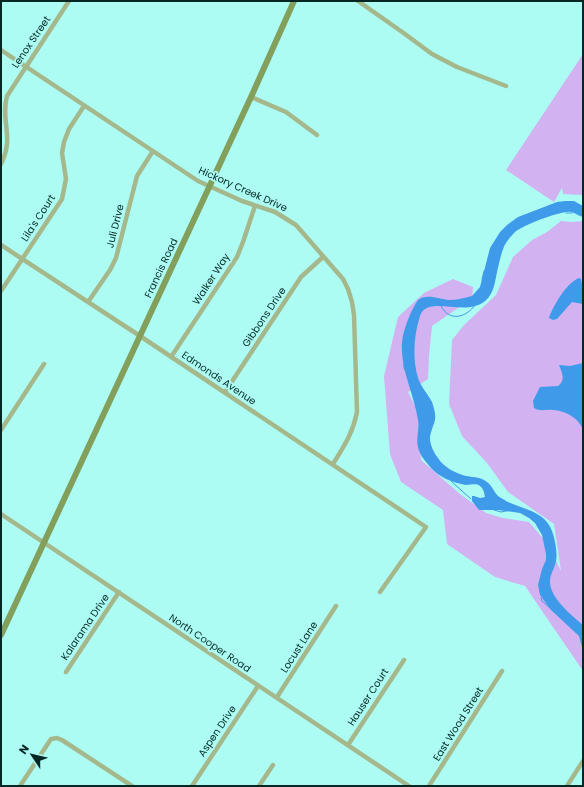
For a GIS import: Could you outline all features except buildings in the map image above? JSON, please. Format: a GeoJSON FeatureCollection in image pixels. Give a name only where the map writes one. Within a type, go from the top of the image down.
{"type":"FeatureCollection","features":[{"type":"Feature","properties":{"kind":"street","name":"Lenox Street"},"geometry":{"type":"LineString","coordinates":[[1,164],[8,144],[4,114],[9,91],[69,1]]}},
{"type":"Feature","properties":{"kind":"street","name":"Francis Road"},"geometry":{"type":"LineString","coordinates":[[1,633],[251,97],[294,1]]}},
{"type":"Feature","properties":{"kind":"street"},"geometry":{"type":"LineString","coordinates":[[358,1],[432,54],[457,67],[506,86]]}},
{"type":"Feature","properties":{"kind":"street","name":"Hickory Creek Drive"},"geometry":{"type":"LineString","coordinates":[[1,50],[198,181],[255,206],[275,212],[296,225],[343,278],[352,302],[354,315],[357,412],[355,425],[350,437],[332,464]]}},
{"type":"Feature","properties":{"kind":"street"},"geometry":{"type":"LineString","coordinates":[[251,97],[286,112],[317,135]]}},
{"type":"Feature","properties":{"kind":"street","name":"Lila's Court"},"geometry":{"type":"LineString","coordinates":[[1,291],[59,204],[64,194],[66,179],[62,153],[64,142],[69,129],[84,106]]}},
{"type":"Feature","properties":{"kind":"street","name":"Juli Drive"},"geometry":{"type":"LineString","coordinates":[[88,302],[110,270],[116,258],[137,176],[153,151]]}},
{"type":"Feature","properties":{"kind":"street","name":"Walker Way"},"geometry":{"type":"LineString","coordinates":[[171,357],[237,257],[255,206]]}},
{"type":"Feature","properties":{"kind":"street","name":"Edmonds Avenue"},"geometry":{"type":"LineString","coordinates":[[1,245],[225,392],[426,527],[380,592]]}},
{"type":"Feature","properties":{"kind":"street","name":"Gibbons Drive"},"geometry":{"type":"LineString","coordinates":[[225,392],[301,277],[323,257]]}},
{"type":"Feature","properties":{"kind":"street"},"geometry":{"type":"LineString","coordinates":[[1,430],[44,364]]}},
{"type":"Feature","properties":{"kind":"street","name":"North Cooper Road"},"geometry":{"type":"LineString","coordinates":[[1,514],[409,786]]}},
{"type":"Feature","properties":{"kind":"street","name":"Kalarama Drive"},"geometry":{"type":"LineString","coordinates":[[66,672],[118,592]]}},
{"type":"Feature","properties":{"kind":"street","name":"Locust Lane"},"geometry":{"type":"LineString","coordinates":[[277,697],[336,606]]}},
{"type":"Feature","properties":{"kind":"street","name":"Hauser Court"},"geometry":{"type":"LineString","coordinates":[[348,745],[404,660]]}},
{"type":"Feature","properties":{"kind":"street","name":"East Wood Street"},"geometry":{"type":"LineString","coordinates":[[429,786],[502,671]]}},
{"type":"Feature","properties":{"kind":"street","name":"Aspen Drive"},"geometry":{"type":"LineString","coordinates":[[192,786],[258,686]]}},
{"type":"Feature","properties":{"kind":"street"},"geometry":{"type":"LineString","coordinates":[[20,786],[51,739],[57,738],[132,786]]}},
{"type":"Feature","properties":{"kind":"street"},"geometry":{"type":"LineString","coordinates":[[567,786],[583,761]]}},
{"type":"Feature","properties":{"kind":"street"},"geometry":{"type":"LineString","coordinates":[[259,786],[273,765]]}},
{"type":"Feature","properties":{"kind":"shaded area"},"geometry":{"type":"Polygon","coordinates":[[[583,54],[583,195],[563,194],[562,188],[554,202],[506,170],[583,54]]]}},
{"type":"Feature","properties":{"kind":"shaded area"},"geometry":{"type":"Polygon","coordinates":[[[561,221],[583,221],[583,671],[525,586],[495,577],[447,544],[443,510],[401,482],[390,454],[384,376],[398,317],[424,293],[453,279],[473,287],[472,302],[461,306],[432,326],[428,379],[408,392],[419,413],[421,460],[460,494],[486,513],[503,518],[529,522],[547,543],[561,571],[554,524],[508,492],[487,463],[462,436],[449,404],[452,340],[464,325],[496,295],[513,257],[532,240],[547,232],[561,221]]]}},
{"type":"Feature","properties":{"kind":"water"},"geometry":{"type":"Polygon","coordinates":[[[574,201],[583,206],[583,217],[571,212],[559,213],[533,223],[514,233],[502,251],[495,282],[489,296],[480,304],[469,307],[434,306],[425,309],[420,316],[418,323],[414,355],[418,378],[434,408],[435,420],[430,435],[430,441],[431,446],[440,461],[450,470],[459,474],[484,480],[489,483],[499,497],[536,513],[545,520],[551,528],[555,542],[556,557],[550,578],[551,587],[557,600],[562,606],[583,625],[583,651],[579,636],[551,610],[540,595],[538,585],[546,560],[546,554],[542,535],[535,523],[520,513],[498,510],[479,510],[472,501],[472,496],[480,498],[485,497],[484,491],[481,487],[473,484],[461,484],[447,479],[434,471],[422,457],[417,444],[418,420],[405,372],[402,352],[402,342],[406,326],[418,300],[425,297],[449,300],[472,296],[480,287],[490,248],[500,232],[518,217],[557,202],[574,201]]]}},
{"type":"Feature","properties":{"kind":"water"},"geometry":{"type":"Polygon","coordinates":[[[579,278],[581,279],[583,291],[583,304],[572,302],[557,319],[553,320],[549,318],[557,301],[565,289],[574,280],[579,278]]]}},
{"type":"Feature","properties":{"kind":"water"},"geometry":{"type":"Polygon","coordinates":[[[583,363],[583,429],[578,421],[567,413],[534,408],[533,401],[540,387],[558,386],[562,381],[563,376],[559,365],[570,366],[583,363]]]}},
{"type":"Feature","properties":{"kind":"waterway"},"geometry":{"type":"LineString","coordinates":[[566,213],[572,213]]}},
{"type":"Feature","properties":{"kind":"waterway"},"geometry":{"type":"LineString","coordinates":[[482,280],[484,271]]}},
{"type":"Feature","properties":{"kind":"waterway"},"geometry":{"type":"LineString","coordinates":[[441,306],[448,314],[458,316],[467,313],[475,305]]}},
{"type":"Feature","properties":{"kind":"waterway"},"geometry":{"type":"LineString","coordinates":[[404,364],[406,372]]}},
{"type":"Feature","properties":{"kind":"waterway"},"geometry":{"type":"LineString","coordinates":[[451,481],[471,499]]}},
{"type":"Feature","properties":{"kind":"waterway"},"geometry":{"type":"LineString","coordinates":[[494,510],[501,512],[506,511]]}},
{"type":"Feature","properties":{"kind":"waterway"},"geometry":{"type":"LineString","coordinates":[[541,598],[542,601],[552,610]]}}]}
